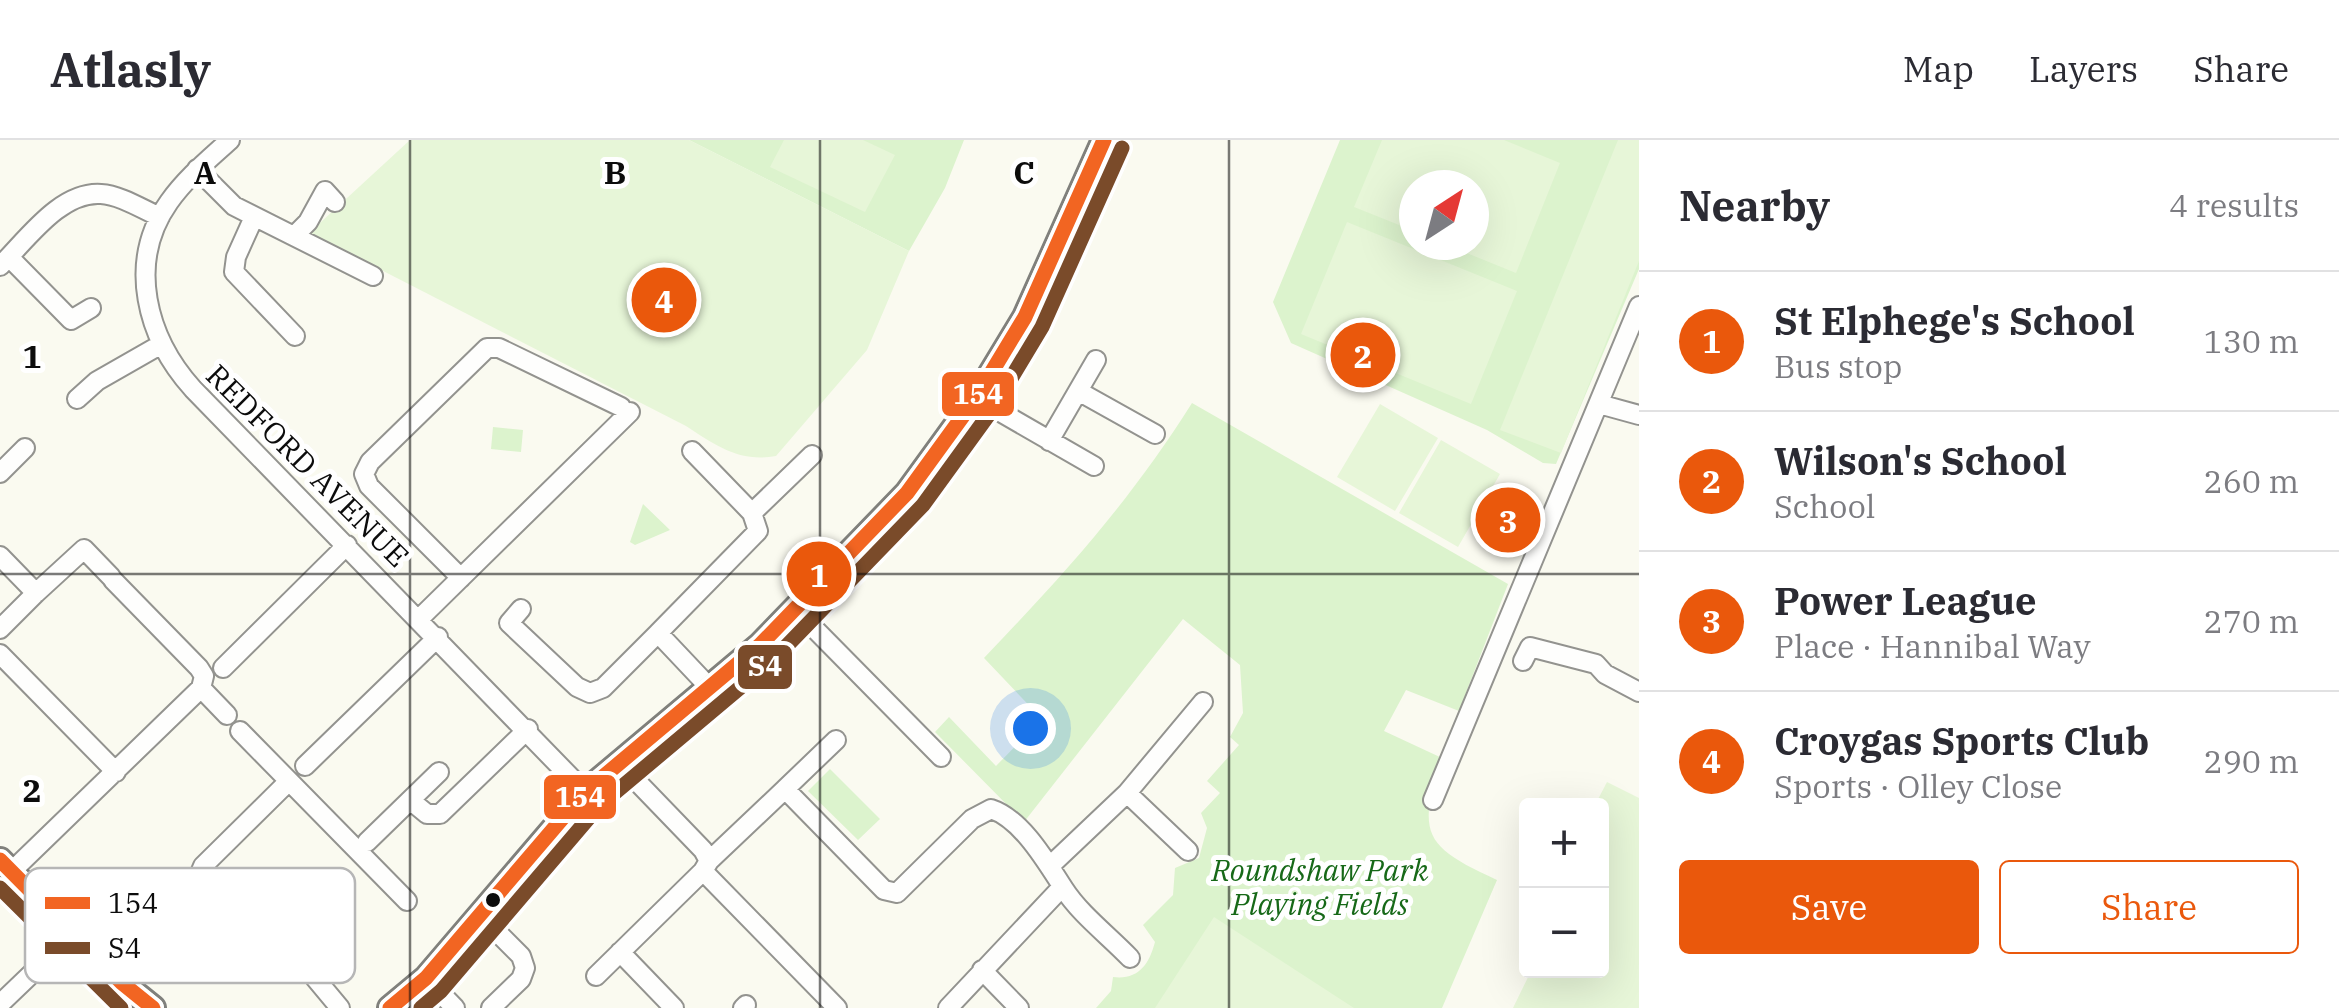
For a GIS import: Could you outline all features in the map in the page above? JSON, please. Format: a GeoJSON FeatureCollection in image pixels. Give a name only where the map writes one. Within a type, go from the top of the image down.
{"type":"FeatureCollection","features":[{"type":"Feature","properties":{"kind":"main road"},"geometry":{"type":"LineString","coordinates":[[390,1008],[426,978],[585,792],[797,611],[907,494],[976,398],[1017,332],[1104,140]]}},
{"type":"Feature","properties":{"kind":"main road"},"geometry":{"type":"LineString","coordinates":[[6,866],[25,885]]}},
{"type":"Feature","properties":{"kind":"main road"},"geometry":{"type":"LineString","coordinates":[[122,984],[153,1008]]}},
{"type":"Feature","properties":{"kind":"street","name":"REDFORD AVENUE"},"geometry":{"type":"LineString","coordinates":[[230,140],[198,169],[160,216],[145,280],[160,345],[177,372],[528,729],[585,792]]}},
{"type":"Feature","properties":{"kind":"street"},"geometry":{"type":"LineString","coordinates":[[198,169],[228,202],[373,276]]}},
{"type":"Feature","properties":{"kind":"street"},"geometry":{"type":"LineString","coordinates":[[294,236],[325,191],[335,202]]}},
{"type":"Feature","properties":{"kind":"street"},"geometry":{"type":"LineString","coordinates":[[91,308],[71,320],[4,262],[70,201],[100,194],[113,196],[160,216]]}},
{"type":"Feature","properties":{"kind":"street"},"geometry":{"type":"LineString","coordinates":[[254,216],[236,257],[234,272],[295,336]]}},
{"type":"Feature","properties":{"kind":"street"},"geometry":{"type":"LineString","coordinates":[[1433,800],[1639,306]]}},
{"type":"Feature","properties":{"kind":"street"},"geometry":{"type":"LineString","coordinates":[[77,398],[96,381],[160,345]]}},
{"type":"Feature","properties":{"kind":"street"},"geometry":{"type":"LineString","coordinates":[[420,618],[461,578],[626,410],[499,348],[487,348],[370,462],[364,474],[369,486],[461,578]]}},
{"type":"Feature","properties":{"kind":"street"},"geometry":{"type":"LineString","coordinates":[[1049,441],[1096,360]]}},
{"type":"Feature","properties":{"kind":"street"},"geometry":{"type":"LineString","coordinates":[[1078,390],[1155,434]]}},
{"type":"Feature","properties":{"kind":"street"},"geometry":{"type":"LineString","coordinates":[[976,398],[1094,466]]}},
{"type":"Feature","properties":{"kind":"street"},"geometry":{"type":"LineString","coordinates":[[1598,404],[1639,415]]}},
{"type":"Feature","properties":{"kind":"street"},"geometry":{"type":"LineString","coordinates":[[0,473],[25,448]]}},
{"type":"Feature","properties":{"kind":"street"},"geometry":{"type":"LineString","coordinates":[[521,608],[509,622],[577,687],[590,694],[603,688],[755,536],[759,525],[752,513],[692,451]]}},
{"type":"Feature","properties":{"kind":"street"},"geometry":{"type":"LineString","coordinates":[[752,513],[812,456]]}},
{"type":"Feature","properties":{"kind":"street"},"geometry":{"type":"LineString","coordinates":[[223,668],[347,545]]}},
{"type":"Feature","properties":{"kind":"street"},"geometry":{"type":"LineString","coordinates":[[0,629],[84,548],[199,668],[204,680],[201,688],[116,772],[6,866]]}},
{"type":"Feature","properties":{"kind":"street"},"geometry":{"type":"LineString","coordinates":[[0,556],[36,593]]}},
{"type":"Feature","properties":{"kind":"street"},"geometry":{"type":"LineString","coordinates":[[797,611],[941,757]]}},
{"type":"Feature","properties":{"kind":"street"},"geometry":{"type":"LineString","coordinates":[[658,633],[710,688]]}},
{"type":"Feature","properties":{"kind":"street"},"geometry":{"type":"LineString","coordinates":[[305,766],[438,637]]}},
{"type":"Feature","properties":{"kind":"street"},"geometry":{"type":"LineString","coordinates":[[1523,661],[1530,648],[1596,664],[1604,674],[1639,692]]}},
{"type":"Feature","properties":{"kind":"street"},"geometry":{"type":"LineString","coordinates":[[0,654],[116,772]]}},
{"type":"Feature","properties":{"kind":"street"},"geometry":{"type":"LineString","coordinates":[[201,688],[227,715]]}},
{"type":"Feature","properties":{"kind":"street"},"geometry":{"type":"LineString","coordinates":[[1050,865],[1127,793],[1204,702]]}},
{"type":"Feature","properties":{"kind":"street"},"geometry":{"type":"LineString","coordinates":[[410,800],[428,814],[440,814],[528,729]]}},
{"type":"Feature","properties":{"kind":"street"},"geometry":{"type":"LineString","coordinates":[[240,731],[407,900]]}},
{"type":"Feature","properties":{"kind":"street"},"geometry":{"type":"LineString","coordinates":[[596,976],[836,740]]}},
{"type":"Feature","properties":{"kind":"street"},"geometry":{"type":"LineString","coordinates":[[620,765],[706,866],[837,1008]]}},
{"type":"Feature","properties":{"kind":"street"},"geometry":{"type":"LineString","coordinates":[[366,842],[439,772]]}},
{"type":"Feature","properties":{"kind":"street"},"geometry":{"type":"LineString","coordinates":[[202,868],[288,782]]}},
{"type":"Feature","properties":{"kind":"street"},"geometry":{"type":"LineString","coordinates":[[785,789],[892,893],[897,893],[979,813],[991,809],[1004,816],[1050,865],[1062,887],[1130,958]]}},
{"type":"Feature","properties":{"kind":"street"},"geometry":{"type":"LineString","coordinates":[[1127,793],[1188,850]]}},
{"type":"Feature","properties":{"kind":"street"},"geometry":{"type":"LineString","coordinates":[[948,1008],[1062,887]]}},
{"type":"Feature","properties":{"kind":"street"},"geometry":{"type":"LineString","coordinates":[[479,914],[525,963],[524,975],[502,1004]]}},
{"type":"Feature","properties":{"kind":"street"},"geometry":{"type":"LineString","coordinates":[[620,952],[674,1008]]}},
{"type":"Feature","properties":{"kind":"street"},"geometry":{"type":"LineString","coordinates":[[982,970],[1019,1008]]}},
{"type":"Feature","properties":{"kind":"street"},"geometry":{"type":"LineString","coordinates":[[426,978],[455,1008]]}},
{"type":"Feature","properties":{"kind":"street"},"geometry":{"type":"LineString","coordinates":[[0,1004],[25,980]]}},
{"type":"Feature","properties":{"kind":"street"},"geometry":{"type":"LineString","coordinates":[[319,983],[340,1008]]}},
{"type":"Feature","properties":{"kind":"green space"},"geometry":{"type":"Polygon","coordinates":[[[410,140],[689,140],[909,251],[867,350],[776,456],[739,455],[309,233],[410,140]]]}},
{"type":"Feature","properties":{"kind":"green space"},"geometry":{"type":"Polygon","coordinates":[[[689,140],[964,140],[945,188],[909,251],[689,140]]]}},
{"type":"Feature","properties":{"kind":"green space"},"geometry":{"type":"Polygon","coordinates":[[[784,140],[863,140],[895,155],[865,212],[770,167],[784,140]]]}},
{"type":"Feature","properties":{"kind":"green space"},"geometry":{"type":"Polygon","coordinates":[[[1340,140],[1639,140],[1639,269],[1556,464],[1543,463],[1487,430],[1291,343],[1273,302],[1340,140]]]}},
{"type":"Feature","properties":{"kind":"green space"},"geometry":{"type":"Polygon","coordinates":[[[1382,140],[1504,140],[1560,163],[1516,273],[1484,260],[1489,260],[1489,170],[1399,170],[1399,225],[1354,207],[1382,140]]]}},
{"type":"Feature","properties":{"kind":"green space"},"geometry":{"type":"Polygon","coordinates":[[[1618,140],[1639,140],[1639,261],[1561,453],[1500,430],[1618,140]]]}},
{"type":"Feature","properties":{"kind":"green space"},"geometry":{"type":"Polygon","coordinates":[[[1347,222],[1399,243],[1399,260],[1441,260],[1517,291],[1471,404],[1301,334],[1347,222]]]}},
{"type":"Feature","properties":{"kind":"green space","name":"Roundshaw Park Playing Fields"},"geometry":{"type":"Polygon","coordinates":[[[1192,403],[1508,584],[1459,711],[1406,690],[1384,731],[1442,758],[1430,805],[1433,836],[1454,858],[1497,880],[1442,1008],[1096,1008],[1111,991],[1113,977],[1136,973],[1149,958],[1155,942],[1143,925],[1173,895],[1175,868],[1199,858],[1207,828],[1201,813],[1220,793],[1207,781],[1239,745],[1230,737],[1243,713],[1240,665],[1183,619],[1024,822],[935,732],[949,717],[996,766],[1042,719],[984,658],[1095,536],[1192,403]]]}},
{"type":"Feature","properties":{"kind":"green space"},"geometry":{"type":"Polygon","coordinates":[[[1380,404],[1438,438],[1395,511],[1337,477],[1380,404]]]}},
{"type":"Feature","properties":{"kind":"green space"},"geometry":{"type":"Polygon","coordinates":[[[493,427],[523,430],[521,452],[491,449],[493,427]]]}},
{"type":"Feature","properties":{"kind":"green space"},"geometry":{"type":"Polygon","coordinates":[[[1441,440],[1500,474],[1458,547],[1399,513],[1441,440]]]}},
{"type":"Feature","properties":{"kind":"green space"},"geometry":{"type":"Polygon","coordinates":[[[643,504],[670,530],[635,545],[630,542],[643,504]]]}},
{"type":"Feature","properties":{"kind":"green space"},"geometry":{"type":"Polygon","coordinates":[[[830,769],[880,819],[858,840],[808,791],[830,769]]]}},
{"type":"Feature","properties":{"kind":"green space"},"geometry":{"type":"Polygon","coordinates":[[[1607,782],[1639,798],[1639,1008],[1513,1008],[1528,978],[1609,978],[1609,798],[1599,798],[1607,782]]]}},
{"type":"Feature","properties":{"kind":"green space"},"geometry":{"type":"Polygon","coordinates":[[[1214,917],[1354,1008],[1155,1008],[1214,917]]]}},
{"type":"Feature","properties":{"kind":"transit line","name":"154"},"geometry":{"type":"LineString","coordinates":[[390,1008],[426,978],[585,792],[760,645],[907,493],[976,398],[1025,317],[1104,140]]}},
{"type":"Feature","properties":{"kind":"transit line","name":"S4"},"geometry":{"type":"LineString","coordinates":[[421,1008],[441,991],[599,806],[773,660],[923,505],[992,410],[1042,327],[1122,148]]}},
{"type":"Feature","properties":{"kind":"transit line","name":"154"},"geometry":{"type":"LineString","coordinates":[[0,860],[25,885]]}},
{"type":"Feature","properties":{"kind":"transit line","name":"S4"},"geometry":{"type":"LineString","coordinates":[[0,888],[25,913]]}},
{"type":"Feature","properties":{"kind":"transit line","name":"S4"},"geometry":{"type":"LineString","coordinates":[[96,983],[121,1008]]}},
{"type":"Feature","properties":{"kind":"transit line","name":"154"},"geometry":{"type":"LineString","coordinates":[[122,983],[153,1008]]}},
{"type":"Feature","properties":{"kind":"place","name":"Croygas Sports Club"},"geometry":{"type":"Point","coordinates":[664,300]}},
{"type":"Feature","properties":{"kind":"place","name":"Wilson's School"},"geometry":{"type":"Point","coordinates":[1363,355]}},
{"type":"Feature","properties":{"kind":"place","name":"Power League"},"geometry":{"type":"Point","coordinates":[1508,520]}},
{"type":"Feature","properties":{"kind":"place","name":"St Elphege's School"},"geometry":{"type":"Point","coordinates":[819,574]}}]}
